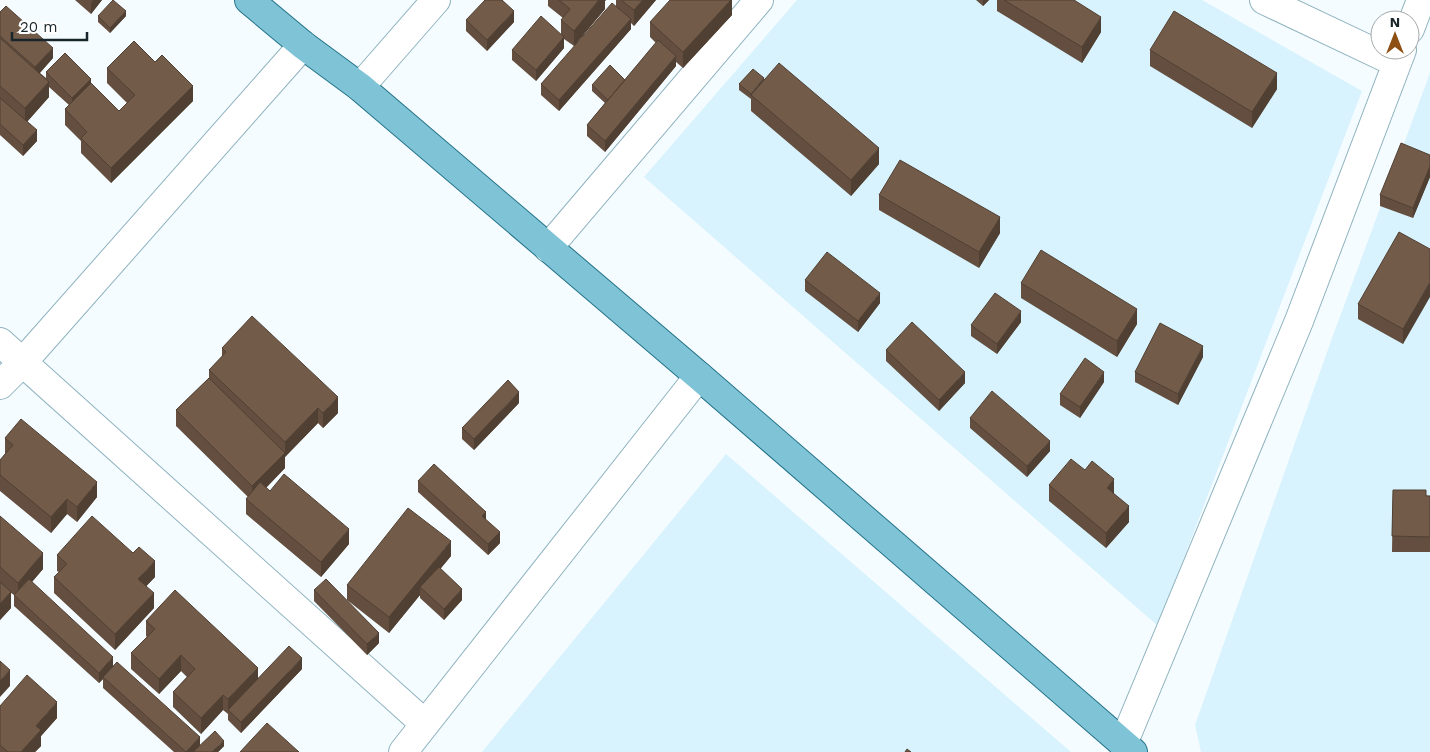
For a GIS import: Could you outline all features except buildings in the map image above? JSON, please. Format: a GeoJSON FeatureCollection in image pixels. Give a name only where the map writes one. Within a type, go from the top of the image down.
{"type":"FeatureCollection","features":[{"type":"Feature","properties":{"kind":"main road"},"geometry":{"type":"LineString","coordinates":[[249,0],[303,45],[360,87],[699,376],[1128,748]]}},
{"type":"Feature","properties":{"kind":"street"},"geometry":{"type":"LineString","coordinates":[[360,87],[436,0]]}},
{"type":"Feature","properties":{"kind":"street"},"geometry":{"type":"LineString","coordinates":[[548,248],[759,0]]}},
{"type":"Feature","properties":{"kind":"street"},"geometry":{"type":"LineString","coordinates":[[1264,0],[1370,44]]}},
{"type":"Feature","properties":{"kind":"street"},"geometry":{"type":"LineString","coordinates":[[0,385],[22,363],[303,45]]}},
{"type":"Feature","properties":{"kind":"street"},"geometry":{"type":"LineString","coordinates":[[1128,748],[1299,321],[1398,60]]}},
{"type":"Feature","properties":{"kind":"street"},"geometry":{"type":"LineString","coordinates":[[0,342],[425,724]]}},
{"type":"Feature","properties":{"kind":"street"},"geometry":{"type":"LineString","coordinates":[[403,752],[699,376]]}},
{"type":"Feature","properties":{"kind":"shaded area"},"geometry":{"type":"Polygon","coordinates":[[[797,0],[1202,0],[1362,91],[1158,626],[644,177],[797,0]]]}},
{"type":"Feature","properties":{"kind":"shaded area"},"geometry":{"type":"Polygon","coordinates":[[[1430,73],[1430,752],[1201,752],[1195,725],[1332,338],[1430,73]]]}},
{"type":"Feature","properties":{"kind":"shaded area"},"geometry":{"type":"Polygon","coordinates":[[[726,454],[1071,752],[482,752],[726,454]]]}}]}
